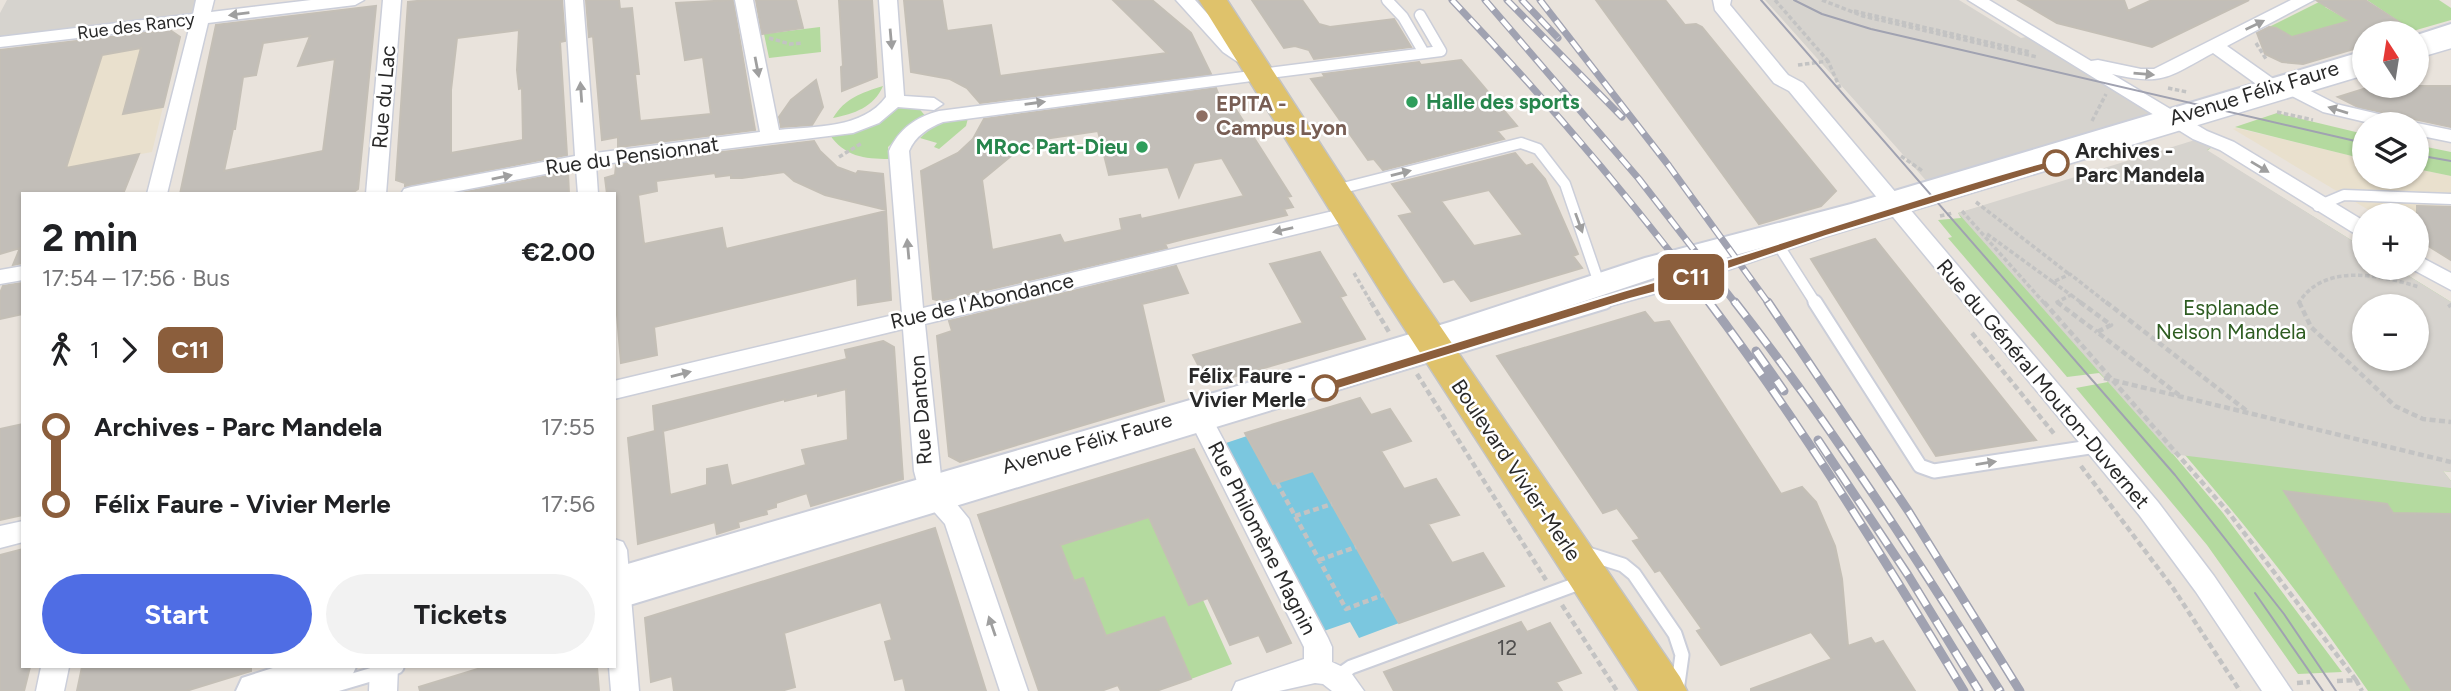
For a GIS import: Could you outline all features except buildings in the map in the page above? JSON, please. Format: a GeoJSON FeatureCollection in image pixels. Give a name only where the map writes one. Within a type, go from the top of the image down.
{"type":"FeatureCollection","features":[{"type":"Feature","properties":{"kind":"main road","name":"Boulevard Vivier-Merle"},"geometry":{"type":"LineString","coordinates":[[1213,0],[1249,73],[1342,202],[1428,355],[1570,573],[1664,691]]}},
{"type":"Feature","properties":{"kind":"main road"},"geometry":{"type":"LineString","coordinates":[[2429,39],[2451,32]]}},
{"type":"Feature","properties":{"kind":"main road","name":"Avenue Félix Faure"},"geometry":{"type":"LineString","coordinates":[[616,584],[936,496],[970,471],[1200,418],[1428,355],[1614,289],[2176,121],[2281,82],[2352,62]]}},
{"type":"Feature","properties":{"kind":"main road"},"geometry":{"type":"LineString","coordinates":[[257,691],[333,668]]}},
{"type":"Feature","properties":{"kind":"street","name":"Rue des Rancy"},"geometry":{"type":"LineString","coordinates":[[0,42],[179,21],[203,9],[355,0]]}},
{"type":"Feature","properties":{"kind":"street","name":"Rue du Lac"},"geometry":{"type":"LineString","coordinates":[[376,192],[392,0]]}},
{"type":"Feature","properties":{"kind":"street"},"geometry":{"type":"LineString","coordinates":[[574,0],[588,192]]}},
{"type":"Feature","properties":{"kind":"street"},"geometry":{"type":"LineString","coordinates":[[744,0],[771,137]]}},
{"type":"Feature","properties":{"kind":"street"},"geometry":{"type":"LineString","coordinates":[[888,0],[894,99],[934,104]]}},
{"type":"Feature","properties":{"kind":"street"},"geometry":{"type":"LineString","coordinates":[[1185,0],[1249,73]]}},
{"type":"Feature","properties":{"kind":"street","name":"Rue du Général Mouton-Duvernet"},"geometry":{"type":"LineString","coordinates":[[1724,0],[1721,6],[1781,79],[1796,87],[2149,509],[2205,584],[2278,691]]}},
{"type":"Feature","properties":{"kind":"street"},"geometry":{"type":"LineString","coordinates":[[1977,0],[2176,121],[2227,146],[2352,223]]}},
{"type":"Feature","properties":{"kind":"street"},"geometry":{"type":"LineString","coordinates":[[2077,61],[2141,75],[2157,75],[2294,2]]}},
{"type":"Feature","properties":{"kind":"street"},"geometry":{"type":"LineString","coordinates":[[157,192],[203,9]]}},
{"type":"Feature","properties":{"kind":"street"},"geometry":{"type":"LineString","coordinates":[[2214,45],[2330,108],[2352,113]]}},
{"type":"Feature","properties":{"kind":"street","name":"Rue Danton"},"geometry":{"type":"LineString","coordinates":[[936,496],[926,471],[900,161],[903,140],[920,126],[939,117],[1249,73]]}},
{"type":"Feature","properties":{"kind":"street","name":"Rue du Pensionnat"},"geometry":{"type":"LineString","coordinates":[[421,192],[586,160],[853,127],[883,113],[894,99]]}},
{"type":"Feature","properties":{"kind":"street"},"geometry":{"type":"LineString","coordinates":[[2429,131],[2451,136]]}},
{"type":"Feature","properties":{"kind":"street","name":"Rue de l'Abondance"},"geometry":{"type":"LineString","coordinates":[[616,390],[914,317],[1342,202]]}},
{"type":"Feature","properties":{"kind":"street"},"geometry":{"type":"LineString","coordinates":[[0,277],[21,273]]}},
{"type":"Feature","properties":{"kind":"street"},"geometry":{"type":"LineString","coordinates":[[2429,275],[2450,298]]}},
{"type":"Feature","properties":{"kind":"street","name":"Rue Philomène Magnin"},"geometry":{"type":"LineString","coordinates":[[1200,418],[1335,679]]}},
{"type":"Feature","properties":{"kind":"street"},"geometry":{"type":"LineString","coordinates":[[936,496],[956,519],[1014,691]]}},
{"type":"Feature","properties":{"kind":"street"},"geometry":{"type":"LineString","coordinates":[[0,537],[21,532]]}},
{"type":"Feature","properties":{"kind":"street"},"geometry":{"type":"LineString","coordinates":[[616,584],[625,691]]}},
{"type":"Feature","properties":{"kind":"street"},"geometry":{"type":"LineString","coordinates":[[50,691],[55,668]]}},
{"type":"Feature","properties":{"kind":"street"},"geometry":{"type":"LineString","coordinates":[[1246,691],[1300,671],[1335,679]]}},
{"type":"Feature","properties":{"kind":"lane"},"geometry":{"type":"LineString","coordinates":[[1387,0],[1403,18],[1424,53]]}},
{"type":"Feature","properties":{"kind":"lane"},"geometry":{"type":"LineString","coordinates":[[1249,73],[1441,51],[1420,15]]}},
{"type":"Feature","properties":{"kind":"lane"},"geometry":{"type":"LineString","coordinates":[[2429,49],[2451,43]]}},
{"type":"Feature","properties":{"kind":"lane","name":"Avenue Félix Faure"},"geometry":{"type":"LineString","coordinates":[[2176,121],[2281,82],[2352,72]]}},
{"type":"Feature","properties":{"kind":"lane"},"geometry":{"type":"LineString","coordinates":[[1342,202],[1521,143],[1538,149],[1565,184],[1614,289]]}},
{"type":"Feature","properties":{"kind":"lane"},"geometry":{"type":"LineString","coordinates":[[2320,205],[2344,195],[2451,199]]}},
{"type":"Feature","properties":{"kind":"lane","name":"Avenue Félix Faure"},"geometry":{"type":"LineString","coordinates":[[1776,241],[1821,233],[1894,206]]}},
{"type":"Feature","properties":{"kind":"lane"},"geometry":{"type":"LineString","coordinates":[[1776,241],[1920,466],[1934,471],[2096,446]]}},
{"type":"Feature","properties":{"kind":"lane","name":"Avenue Félix Faure"},"geometry":{"type":"LineString","coordinates":[[936,496],[1200,418]]}},
{"type":"Feature","properties":{"kind":"lane"},"geometry":{"type":"LineString","coordinates":[[1335,679],[1351,667],[1570,573],[1622,565],[1634,573],[1675,634],[1682,654],[1677,691]]}},
{"type":"Feature","properties":{"kind":"lane"},"geometry":{"type":"LineString","coordinates":[[316,691],[387,674]]}},
{"type":"Feature","properties":{"kind":"path"},"geometry":{"type":"LineString","coordinates":[[1775,0],[1828,61],[1840,88]]}},
{"type":"Feature","properties":{"kind":"path"},"geometry":{"type":"LineString","coordinates":[[1822,0],[1863,16],[2044,57],[1854,11],[1828,0]]}},
{"type":"Feature","properties":{"kind":"path"},"geometry":{"type":"LineString","coordinates":[[761,37],[790,44],[803,43]]}},
{"type":"Feature","properties":{"kind":"path"},"geometry":{"type":"LineString","coordinates":[[2255,42],[2281,82]]}},
{"type":"Feature","properties":{"kind":"path"},"geometry":{"type":"LineString","coordinates":[[1798,65],[1828,61]]}},
{"type":"Feature","properties":{"kind":"path"},"geometry":{"type":"LineString","coordinates":[[2157,85],[2226,101]]}},
{"type":"Feature","properties":{"kind":"path"},"geometry":{"type":"LineString","coordinates":[[2090,125],[2108,89]]}},
{"type":"Feature","properties":{"kind":"path"},"geometry":{"type":"LineString","coordinates":[[1901,156],[1924,172]]}},
{"type":"Feature","properties":{"kind":"path"},"geometry":{"type":"LineString","coordinates":[[1973,200],[2248,412]]}},
{"type":"Feature","properties":{"kind":"path"},"geometry":{"type":"LineString","coordinates":[[1962,211],[2229,513],[2362,691]]}},
{"type":"Feature","properties":{"kind":"path"},"geometry":{"type":"LineString","coordinates":[[1980,229],[2111,325],[2097,331]]}},
{"type":"Feature","properties":{"kind":"path"},"geometry":{"type":"LineString","coordinates":[[2053,282],[2070,274]]}},
{"type":"Feature","properties":{"kind":"path"},"geometry":{"type":"LineString","coordinates":[[2421,288],[2397,279],[2345,275],[2323,280],[2306,290],[2298,303],[2311,327],[2395,406],[2423,419],[2451,422]]}},
{"type":"Feature","properties":{"kind":"path"},"geometry":{"type":"LineString","coordinates":[[2071,295],[2057,302],[2179,395]]}},
{"type":"Feature","properties":{"kind":"path","name":"Boulevard Vivier-Merle"},"geometry":{"type":"LineString","coordinates":[[1428,355],[1570,573],[1617,691]]}},
{"type":"Feature","properties":{"kind":"path"},"geometry":{"type":"LineString","coordinates":[[2107,378],[2451,462]]}},
{"type":"Feature","properties":{"kind":"path"},"geometry":{"type":"LineString","coordinates":[[1277,483],[1346,609],[1383,596]]}},
{"type":"Feature","properties":{"kind":"path"},"geometry":{"type":"LineString","coordinates":[[1295,516],[1332,504]]}},
{"type":"Feature","properties":{"kind":"path"},"geometry":{"type":"LineString","coordinates":[[1319,560],[1356,547]]}},
{"type":"Feature","properties":{"kind":"path"},"geometry":{"type":"LineString","coordinates":[[2337,681],[2356,680]]}},
{"type":"Feature","properties":{"kind":"shaded area"},"geometry":{"type":"Polygon","coordinates":[[[7,0],[197,0],[194,16],[0,39],[0,13],[7,0]]]}},
{"type":"Feature","properties":{"kind":"shaded area"},"geometry":{"type":"Polygon","coordinates":[[[1765,0],[1959,0],[2021,38],[2040,42],[2152,115],[1930,185],[1765,0]]]}},
{"type":"Feature","properties":{"kind":"shaded area"},"geometry":{"type":"Polygon","coordinates":[[[170,30],[180,37],[152,152],[66,168],[56,70],[66,42],[170,30]]]}},
{"type":"Feature","properties":{"kind":"shaded area"},"geometry":{"type":"Polygon","coordinates":[[[2233,129],[2352,156],[2352,189],[2429,189],[2429,171],[2451,176],[2451,260],[2429,246],[2429,203],[2357,203],[2233,129]]]}},
{"type":"Feature","properties":{"kind":"shaded area","name":"Esplanade Nelson Mandela"},"geometry":{"type":"Polygon","coordinates":[[[2195,140],[2212,147],[2207,150],[2352,241],[2352,280],[2415,280],[2451,302],[2451,472],[2443,471],[2451,481],[2451,488],[2172,454],[1958,213],[2195,140]]]}},
{"type":"Feature","properties":{"kind":"green space"},"geometry":{"type":"Polygon","coordinates":[[[2367,0],[2439,0],[2451,8],[2451,20],[2429,26],[2429,21],[2398,21],[2367,0]]]}},
{"type":"Feature","properties":{"kind":"green space"},"geometry":{"type":"Polygon","coordinates":[[[2321,1],[2328,5],[2325,7],[2350,21],[2341,32],[2352,39],[2352,50],[2340,53],[2295,39],[2269,27],[2321,1]]]}},
{"type":"Feature","properties":{"kind":"green space"},"geometry":{"type":"Polygon","coordinates":[[[820,27],[821,52],[769,58],[764,34],[820,27]]]}},
{"type":"Feature","properties":{"kind":"green space"},"geometry":{"type":"Polygon","coordinates":[[[883,86],[869,104],[833,118],[848,101],[883,86]]]}},
{"type":"Feature","properties":{"kind":"green space"},"geometry":{"type":"Polygon","coordinates":[[[898,105],[917,106],[927,118],[904,132],[888,147],[889,159],[855,155],[842,148],[830,135],[898,105]]]}},
{"type":"Feature","properties":{"kind":"green space"},"geometry":{"type":"Polygon","coordinates":[[[2277,113],[2352,131],[2352,156],[2235,127],[2277,113]]]}},
{"type":"Feature","properties":{"kind":"green space"},"geometry":{"type":"Polygon","coordinates":[[[969,114],[966,126],[939,149],[934,147],[937,143],[920,138],[937,123],[969,114]]]}},
{"type":"Feature","properties":{"kind":"green space","name":"Esplanade Nelson Mandela"},"geometry":{"type":"Polygon","coordinates":[[[2212,147],[2207,151],[2352,241],[2352,280],[2415,280],[2451,302],[2451,472],[2443,471],[2451,481],[2451,514],[2393,513],[2386,504],[2290,492],[2412,691],[2368,691],[2303,600],[2234,512],[2185,455],[2173,454],[2223,513],[2342,672],[2298,674],[2207,545],[2076,388],[2108,382],[2099,373],[2067,377],[1948,238],[1952,237],[1938,220],[1961,218],[1958,213],[2212,147]]]}},
{"type":"Feature","properties":{"kind":"green space"},"geometry":{"type":"Polygon","coordinates":[[[2429,147],[2451,152],[2451,176],[2429,171],[2429,147]]]}},
{"type":"Feature","properties":{"kind":"green space"},"geometry":{"type":"Polygon","coordinates":[[[1149,517],[1189,604],[1203,600],[1232,664],[1191,679],[1164,617],[1098,639],[1099,619],[1083,578],[1008,603],[1060,545],[1149,517]]]}},
{"type":"Feature","properties":{"kind":"water"},"geometry":{"type":"Polygon","coordinates":[[[1247,436],[1273,484],[1313,471],[1399,623],[1359,638],[1350,622],[1321,632],[1226,443],[1247,436]]]}},
{"type":"Feature","properties":{"kind":"tram line"},"geometry":{"type":"LineString","coordinates":[[1761,0],[2175,475],[2284,614],[2336,691]]}},
{"type":"Feature","properties":{"kind":"tram line"},"geometry":{"type":"LineString","coordinates":[[1794,0],[1822,14],[1871,29],[2352,140]]}},
{"type":"Feature","properties":{"kind":"tram line"},"geometry":{"type":"LineString","coordinates":[[2429,157],[2451,161]]}},
{"type":"Feature","properties":{"kind":"tram line"},"geometry":{"type":"LineString","coordinates":[[2255,593],[2323,691]]}},
{"type":"Feature","properties":{"kind":"railway"},"geometry":{"type":"LineString","coordinates":[[1452,0],[1586,148],[1710,304]]}},
{"type":"Feature","properties":{"kind":"railway"},"geometry":{"type":"LineString","coordinates":[[1485,0],[1639,179],[1736,304]]}},
{"type":"Feature","properties":{"kind":"railway"},"geometry":{"type":"LineString","coordinates":[[1507,0],[1622,117]]}},
{"type":"Feature","properties":{"kind":"railway"},"geometry":{"type":"LineString","coordinates":[[1522,0],[1558,38]]}},
{"type":"Feature","properties":{"kind":"railway"},"geometry":{"type":"LineString","coordinates":[[1540,0],[1669,166],[1769,304]]}},
{"type":"Feature","properties":{"kind":"railway"},"geometry":{"type":"LineString","coordinates":[[1709,302],[1777,396],[1841,493],[1964,691]]}},
{"type":"Feature","properties":{"kind":"railway"},"geometry":{"type":"LineString","coordinates":[[1735,302],[1806,396],[1905,542],[2000,691]]}},
{"type":"Feature","properties":{"kind":"railway"},"geometry":{"type":"LineString","coordinates":[[1768,302],[1909,512],[2020,691]]}},
{"type":"Feature","properties":{"kind":"railway"},"geometry":{"type":"LineString","coordinates":[[1756,351],[1784,391]]}},
{"type":"Feature","properties":{"kind":"railway"},"geometry":{"type":"LineString","coordinates":[[1818,440],[1908,575],[1979,691]]}},
{"type":"Feature","properties":{"kind":"bus line","name":"C11"},"geometry":{"type":"LineString","coordinates":[[1325,388],[1671,284],[1821,233],[2056,163]]}},
{"type":"Feature","properties":{"kind":"place","name":"Halle des sports"},"geometry":{"type":"Point","coordinates":[1412,102]}},
{"type":"Feature","properties":{"kind":"place","name":"EPITA - Campus Lyon"},"geometry":{"type":"Point","coordinates":[1202,116]}},
{"type":"Feature","properties":{"kind":"place","name":"MRoc Part-Dieu"},"geometry":{"type":"Point","coordinates":[1142,147]}},
{"type":"Feature","properties":{"kind":"place","name":"Archives - Parc Mandela"},"geometry":{"type":"Point","coordinates":[2056,163]}},
{"type":"Feature","properties":{"kind":"place","name":"Félix Faure - Vivier Merle"},"geometry":{"type":"Point","coordinates":[1325,388]}}]}
